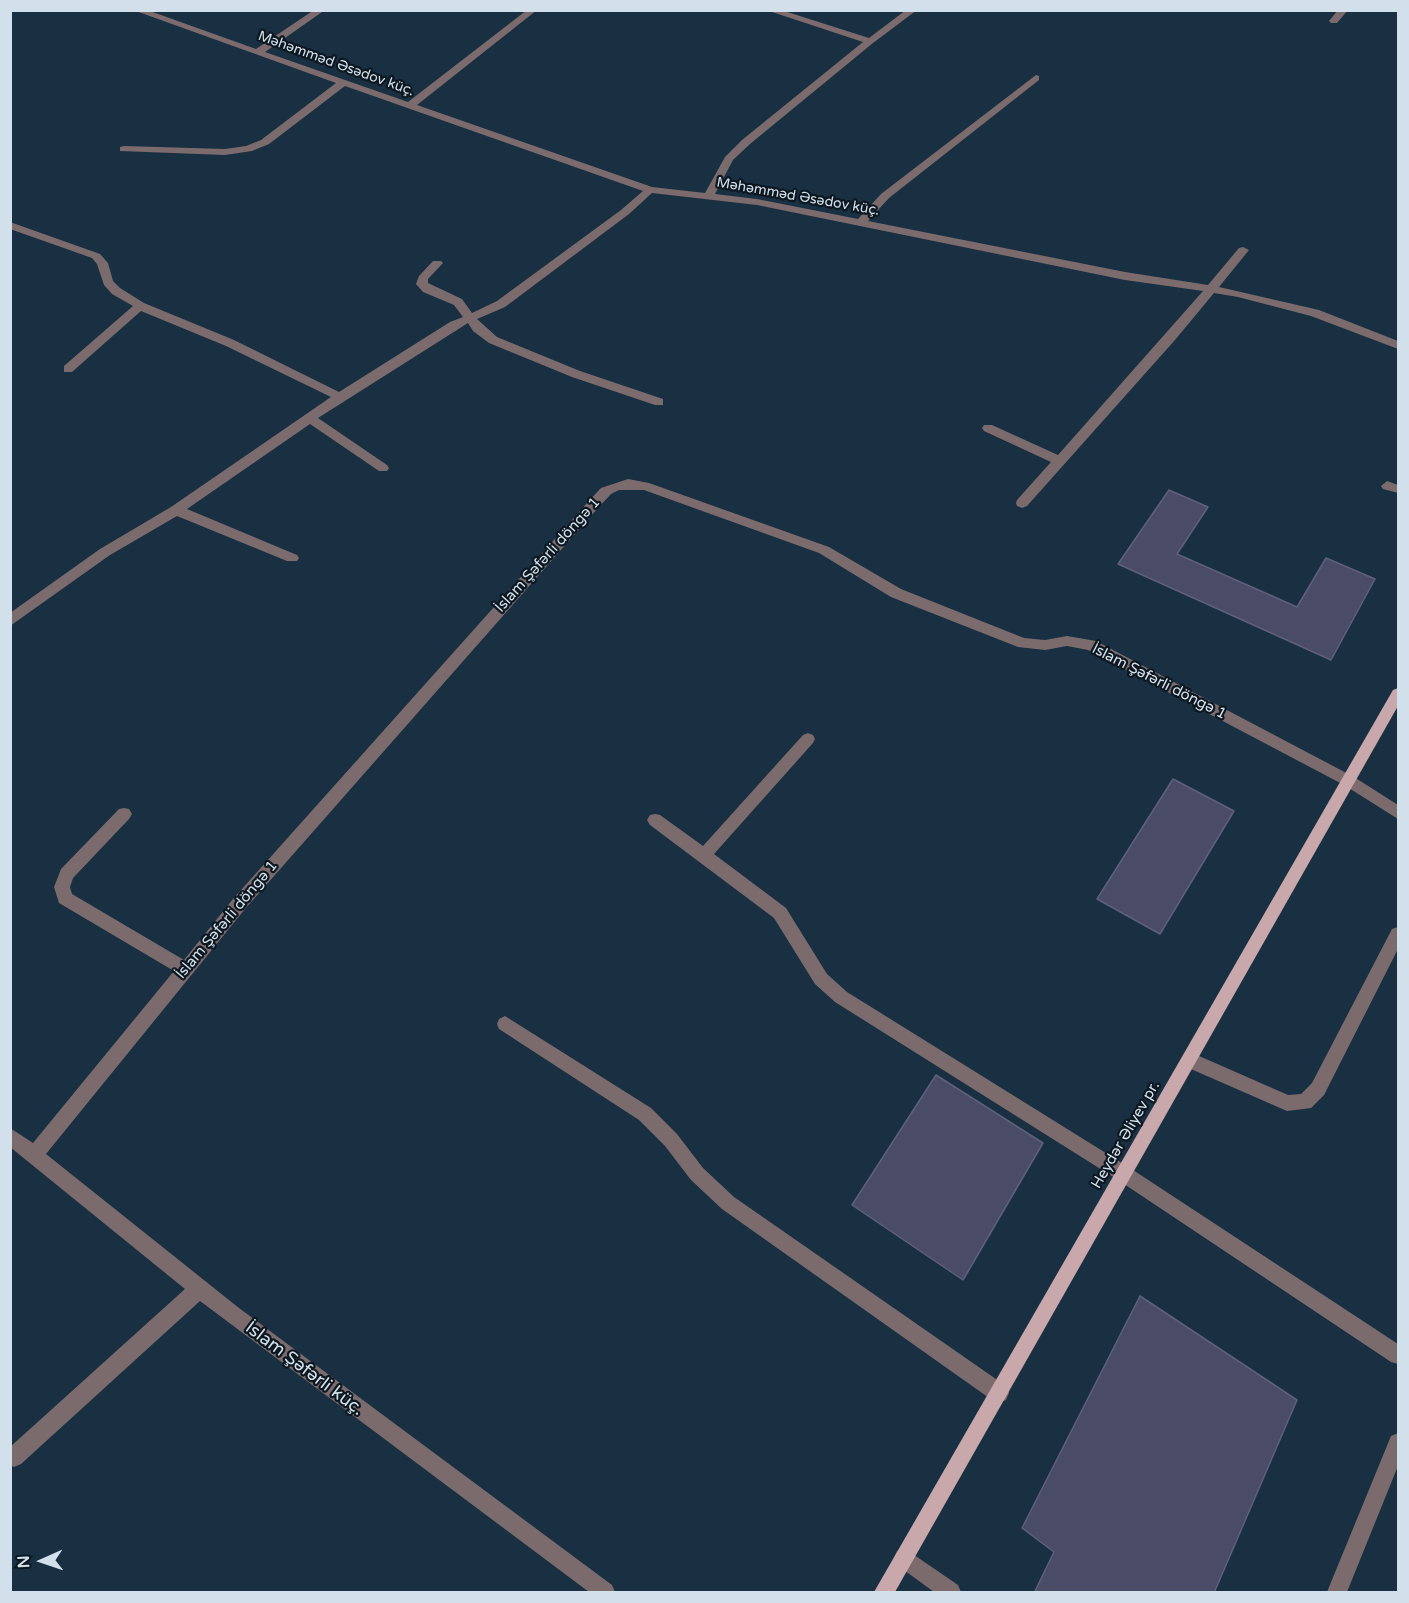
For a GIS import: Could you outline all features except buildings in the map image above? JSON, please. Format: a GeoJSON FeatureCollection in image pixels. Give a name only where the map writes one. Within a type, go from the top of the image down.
{"type":"FeatureCollection","features":[{"type":"Feature","properties":{"kind":"main road","name":"Heydər Əliyev pr."},"geometry":{"type":"LineString","coordinates":[[884,1593],[1349,781],[1397,702]]}},
{"type":"Feature","properties":{"kind":"street","name":"Məhəmməd Əsədov küç."},"geometry":{"type":"LineString","coordinates":[[137,10],[650,190],[757,202],[1125,276],[1212,288],[1305,310],[1398,345]]}},
{"type":"Feature","properties":{"kind":"street"},"geometry":{"type":"LineString","coordinates":[[258,52],[321,10]]}},
{"type":"Feature","properties":{"kind":"street"},"geometry":{"type":"LineString","coordinates":[[409,106],[533,10]]}},
{"type":"Feature","properties":{"kind":"street"},"geometry":{"type":"LineString","coordinates":[[770,10],[870,41]]}},
{"type":"Feature","properties":{"kind":"street"},"geometry":{"type":"LineString","coordinates":[[709,196],[729,159],[746,142],[870,41],[913,10]]}},
{"type":"Feature","properties":{"kind":"street"},"geometry":{"type":"LineString","coordinates":[[1334,21],[1344,10]]}},
{"type":"Feature","properties":{"kind":"street"},"geometry":{"type":"LineString","coordinates":[[861,223],[885,195],[1035,78]]}},
{"type":"Feature","properties":{"kind":"street"},"geometry":{"type":"LineString","coordinates":[[124,149],[225,152],[248,149],[265,141],[343,83]]}},
{"type":"Feature","properties":{"kind":"street"},"geometry":{"type":"LineString","coordinates":[[10,621],[105,552],[176,510],[340,397],[436,336],[510,298],[625,212],[650,190]]}},
{"type":"Feature","properties":{"kind":"street"},"geometry":{"type":"LineString","coordinates":[[10,225],[96,256],[102,263],[108,282],[116,291],[140,306],[230,343],[340,397]]}},
{"type":"Feature","properties":{"kind":"street"},"geometry":{"type":"LineString","coordinates":[[1022,503],[1171,337],[1243,250]]}},
{"type":"Feature","properties":{"kind":"street"},"geometry":{"type":"LineString","coordinates":[[437,263],[423,278],[422,284],[427,289],[459,302],[477,328],[493,340],[659,402]]}},
{"type":"Feature","properties":{"kind":"street"},"geometry":{"type":"LineString","coordinates":[[68,369],[140,306]]}},
{"type":"Feature","properties":{"kind":"street"},"geometry":{"type":"LineString","coordinates":[[310,418],[383,468]]}},
{"type":"Feature","properties":{"kind":"street"},"geometry":{"type":"LineString","coordinates":[[988,429],[1059,461]]}},
{"type":"Feature","properties":{"kind":"street","name":"İslam Şəfərli döngə 1"},"geometry":{"type":"LineString","coordinates":[[34,1155],[239,904],[591,506],[606,491],[616,486],[628,484],[645,486],[824,550],[896,593],[1023,643],[1045,645],[1066,641],[1091,645],[1349,781],[1398,813]]}},
{"type":"Feature","properties":{"kind":"street"},"geometry":{"type":"LineString","coordinates":[[176,510],[292,558]]}},
{"type":"Feature","properties":{"kind":"street"},"geometry":{"type":"LineString","coordinates":[[704,855],[808,739]]}},
{"type":"Feature","properties":{"kind":"street"},"geometry":{"type":"LineString","coordinates":[[124,814],[66,874],[62,887],[65,898],[185,969]]}},
{"type":"Feature","properties":{"kind":"street"},"geometry":{"type":"LineString","coordinates":[[655,820],[780,913],[821,979],[841,997],[1124,1174],[1398,1355]]}},
{"type":"Feature","properties":{"kind":"street"},"geometry":{"type":"LineString","coordinates":[[1190,1060],[1287,1102],[1305,1102],[1318,1089],[1398,934]]}},
{"type":"Feature","properties":{"kind":"street"},"geometry":{"type":"LineString","coordinates":[[505,1024],[645,1114],[671,1140],[698,1174],[728,1203],[999,1393]]}},
{"type":"Feature","properties":{"kind":"street","name":"İslam Şəfərli küç."},"geometry":{"type":"LineString","coordinates":[[10,1136],[199,1289],[605,1593]]}},
{"type":"Feature","properties":{"kind":"street"},"geometry":{"type":"LineString","coordinates":[[14,1457],[199,1289]]}},
{"type":"Feature","properties":{"kind":"street"},"geometry":{"type":"LineString","coordinates":[[1337,1593],[1398,1443]]}},
{"type":"Feature","properties":{"kind":"street"},"geometry":{"type":"LineString","coordinates":[[904,1558],[951,1593]]}}]}
